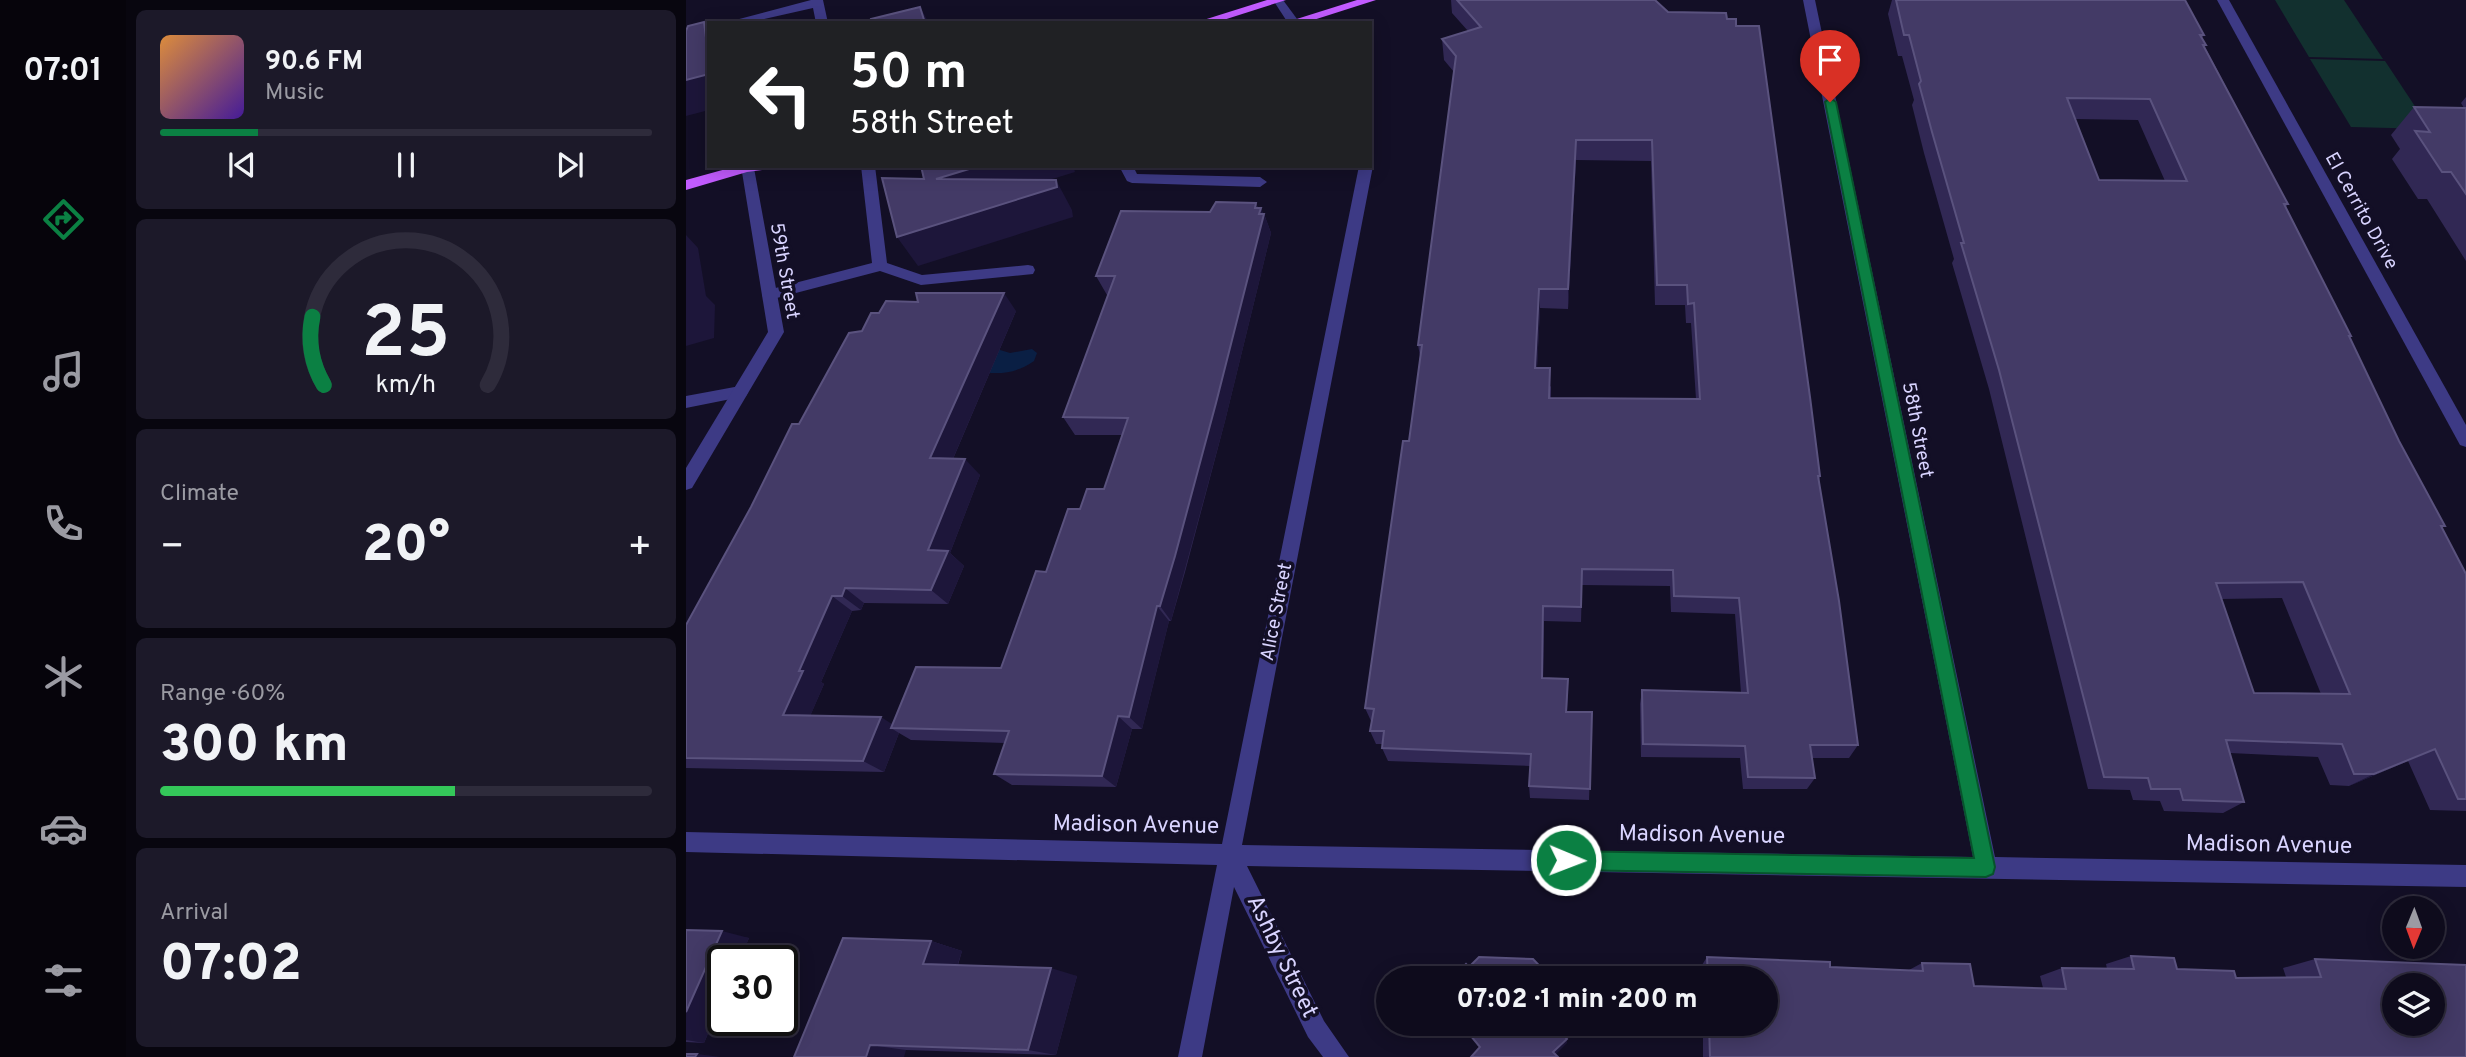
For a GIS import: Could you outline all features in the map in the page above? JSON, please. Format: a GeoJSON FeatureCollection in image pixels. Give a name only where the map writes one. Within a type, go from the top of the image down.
{"type":"FeatureCollection","features":[{"type":"Feature","properties":{"kind":"main road"},"geometry":{"type":"LineString","coordinates":[[1206,21],[1260,3],[1279,0]]}},
{"type":"Feature","properties":{"kind":"main road"},"geometry":{"type":"LineString","coordinates":[[1296,21],[1370,0]]}},
{"type":"Feature","properties":{"kind":"main road"},"geometry":{"type":"LineString","coordinates":[[686,185],[745,168]]}},
{"type":"Feature","properties":{"kind":"street"},"geometry":{"type":"LineString","coordinates":[[1279,0],[1291,21]]}},
{"type":"Feature","properties":{"kind":"street","name":"58th Street"},"geometry":{"type":"LineString","coordinates":[[1809,0],[1986,867]]}},
{"type":"Feature","properties":{"kind":"street","name":"El Cerrito Drive"},"geometry":{"type":"LineString","coordinates":[[2223,0],[2466,440]]}},
{"type":"Feature","properties":{"kind":"street"},"geometry":{"type":"LineString","coordinates":[[738,21],[818,2],[822,21]]}},
{"type":"Feature","properties":{"kind":"street","name":"59th Street"},"geometry":{"type":"LineString","coordinates":[[686,483],[776,332],[748,168]]}},
{"type":"Feature","properties":{"kind":"street"},"geometry":{"type":"LineString","coordinates":[[868,168],[880,266]]}},
{"type":"Feature","properties":{"kind":"street"},"geometry":{"type":"LineString","coordinates":[[1127,168],[1132,178],[1261,182]]}},
{"type":"Feature","properties":{"kind":"street","name":"Alice Street"},"geometry":{"type":"LineString","coordinates":[[1190,1057],[1366,168]]}},
{"type":"Feature","properties":{"kind":"street"},"geometry":{"type":"LineString","coordinates":[[769,295],[880,266],[921,280],[1028,270]]}},
{"type":"Feature","properties":{"kind":"street"},"geometry":{"type":"LineString","coordinates":[[686,402],[740,392]]}},
{"type":"Feature","properties":{"kind":"street","name":"Madison Avenue"},"geometry":{"type":"LineString","coordinates":[[686,842],[1230,855],[2466,876]]}},
{"type":"Feature","properties":{"kind":"street","name":"Ashby Street"},"geometry":{"type":"LineString","coordinates":[[1230,855],[1316,1029],[1337,1057]]}},
{"type":"Feature","properties":{"kind":"green space"},"geometry":{"type":"Polygon","coordinates":[[[2275,0],[2344,0],[2383,59],[2309,57],[2275,0]]]}},
{"type":"Feature","properties":{"kind":"green space"},"geometry":{"type":"Polygon","coordinates":[[[2310,59],[2385,61],[2430,129],[2351,127],[2310,59]]]}},
{"type":"Feature","properties":{"kind":"water"},"geometry":{"type":"Polygon","coordinates":[[[990,347],[1010,353],[1032,349],[1037,353],[1034,361],[1013,371],[976,371],[990,347]]]}},
{"type":"Feature","properties":{"kind":"building"},"geometry":{"type":"Polygon","coordinates":[[[1457,0],[1655,0],[1668,12],[1726,13],[1727,19],[1736,19],[1736,26],[1759,26],[1810,397],[1818,476],[1839,601],[1858,745],[1810,745],[1815,778],[1748,777],[1745,746],[1643,744],[1642,690],[1748,693],[1739,598],[1674,596],[1673,570],[1582,569],[1581,607],[1543,606],[1542,678],[1568,679],[1566,712],[1592,712],[1590,789],[1529,786],[1531,754],[1382,748],[1384,731],[1370,731],[1374,709],[1365,708],[1403,441],[1409,441],[1422,345],[1418,345],[1456,56],[1442,39],[1481,27],[1457,0]],[[1576,140],[1568,289],[1539,289],[1535,368],[1550,368],[1549,398],[1700,399],[1694,303],[1688,304],[1687,285],[1657,285],[1652,140],[1576,140]]]}},
{"type":"Feature","properties":{"kind":"building"},"geometry":{"type":"Polygon","coordinates":[[[1896,0],[2185,0],[2204,35],[2200,35],[2206,45],[2203,45],[2288,204],[2284,204],[2351,336],[2399,441],[2445,526],[2441,526],[2466,574],[2466,799],[2458,799],[2435,749],[2374,774],[2354,774],[2342,744],[2226,740],[2244,802],[2183,800],[2180,789],[2151,789],[2148,778],[2104,777],[1999,370],[1961,243],[1964,243],[1919,84],[1921,81],[1909,35],[1904,35],[1896,0]],[[2067,98],[2099,180],[2187,181],[2150,99],[2067,98]],[[2303,582],[2216,583],[2254,693],[2350,694],[2303,582]]]}},
{"type":"Feature","properties":{"kind":"building"},"geometry":{"type":"Polygon","coordinates":[[[920,7],[924,21],[872,21],[920,7]]]}},
{"type":"Feature","properties":{"kind":"building"},"geometry":{"type":"Polygon","coordinates":[[[704,22],[707,75],[686,80],[686,31],[688,26],[704,22]]]}},
{"type":"Feature","properties":{"kind":"building"},"geometry":{"type":"Polygon","coordinates":[[[2414,107],[2466,108],[2466,194],[2451,172],[2442,172],[2415,131],[2430,132],[2414,107]]]}},
{"type":"Feature","properties":{"kind":"building"},"geometry":{"type":"Polygon","coordinates":[[[921,168],[972,168],[936,179],[1056,180],[1057,187],[897,237],[882,178],[924,179],[921,168]]]}},
{"type":"Feature","properties":{"kind":"building"},"geometry":{"type":"Polygon","coordinates":[[[1216,202],[1256,203],[1255,208],[1261,208],[1259,214],[1264,214],[1175,556],[1160,606],[1157,606],[1129,717],[1118,716],[1102,776],[994,774],[1009,731],[891,728],[916,667],[1001,668],[1036,571],[1046,572],[1068,509],[1080,509],[1087,489],[1104,489],[1128,418],[1063,417],[1115,276],[1096,276],[1121,211],[1210,212],[1216,202]]]}},
{"type":"Feature","properties":{"kind":"building"},"geometry":{"type":"Polygon","coordinates":[[[916,293],[1004,293],[930,458],[965,459],[928,550],[948,551],[931,590],[845,588],[842,596],[832,596],[783,715],[881,717],[863,761],[686,758],[686,625],[751,507],[792,424],[799,424],[849,333],[862,331],[871,313],[879,313],[886,301],[918,302],[916,293]]]}},
{"type":"Feature","properties":{"kind":"building"},"geometry":{"type":"Polygon","coordinates":[[[686,930],[722,931],[716,945],[707,945],[707,965],[686,1012],[686,930]]]}},
{"type":"Feature","properties":{"kind":"building"},"geometry":{"type":"Polygon","coordinates":[[[843,938],[931,941],[923,964],[1051,968],[1028,1050],[870,1045],[866,1057],[794,1057],[843,938]]]}},
{"type":"Feature","properties":{"kind":"building"},"geometry":{"type":"Polygon","coordinates":[[[2131,956],[2174,958],[2177,969],[2234,971],[2236,978],[2321,977],[2315,959],[2466,965],[2466,1057],[1710,1057],[1709,1036],[1778,1036],[1778,966],[1707,966],[1707,957],[1830,962],[1830,967],[1923,971],[1922,963],[1970,964],[1974,986],[2066,989],[2062,968],[2134,969],[2131,956]]]}},
{"type":"Feature","properties":{"kind":"building"},"geometry":{"type":"Polygon","coordinates":[[[1479,957],[1533,959],[1540,966],[1470,966],[1479,957]]]}},
{"type":"Feature","properties":{"kind":"building"},"geometry":{"type":"Polygon","coordinates":[[[1471,1036],[1564,1036],[1567,1039],[1553,1052],[1558,1057],[1471,1057],[1480,1047],[1471,1036]]]}},
{"type":"Feature","properties":{"kind":"route"},"geometry":{"type":"LineString","coordinates":[[1566,860],[1986,867],[1830,102]]}}]}
